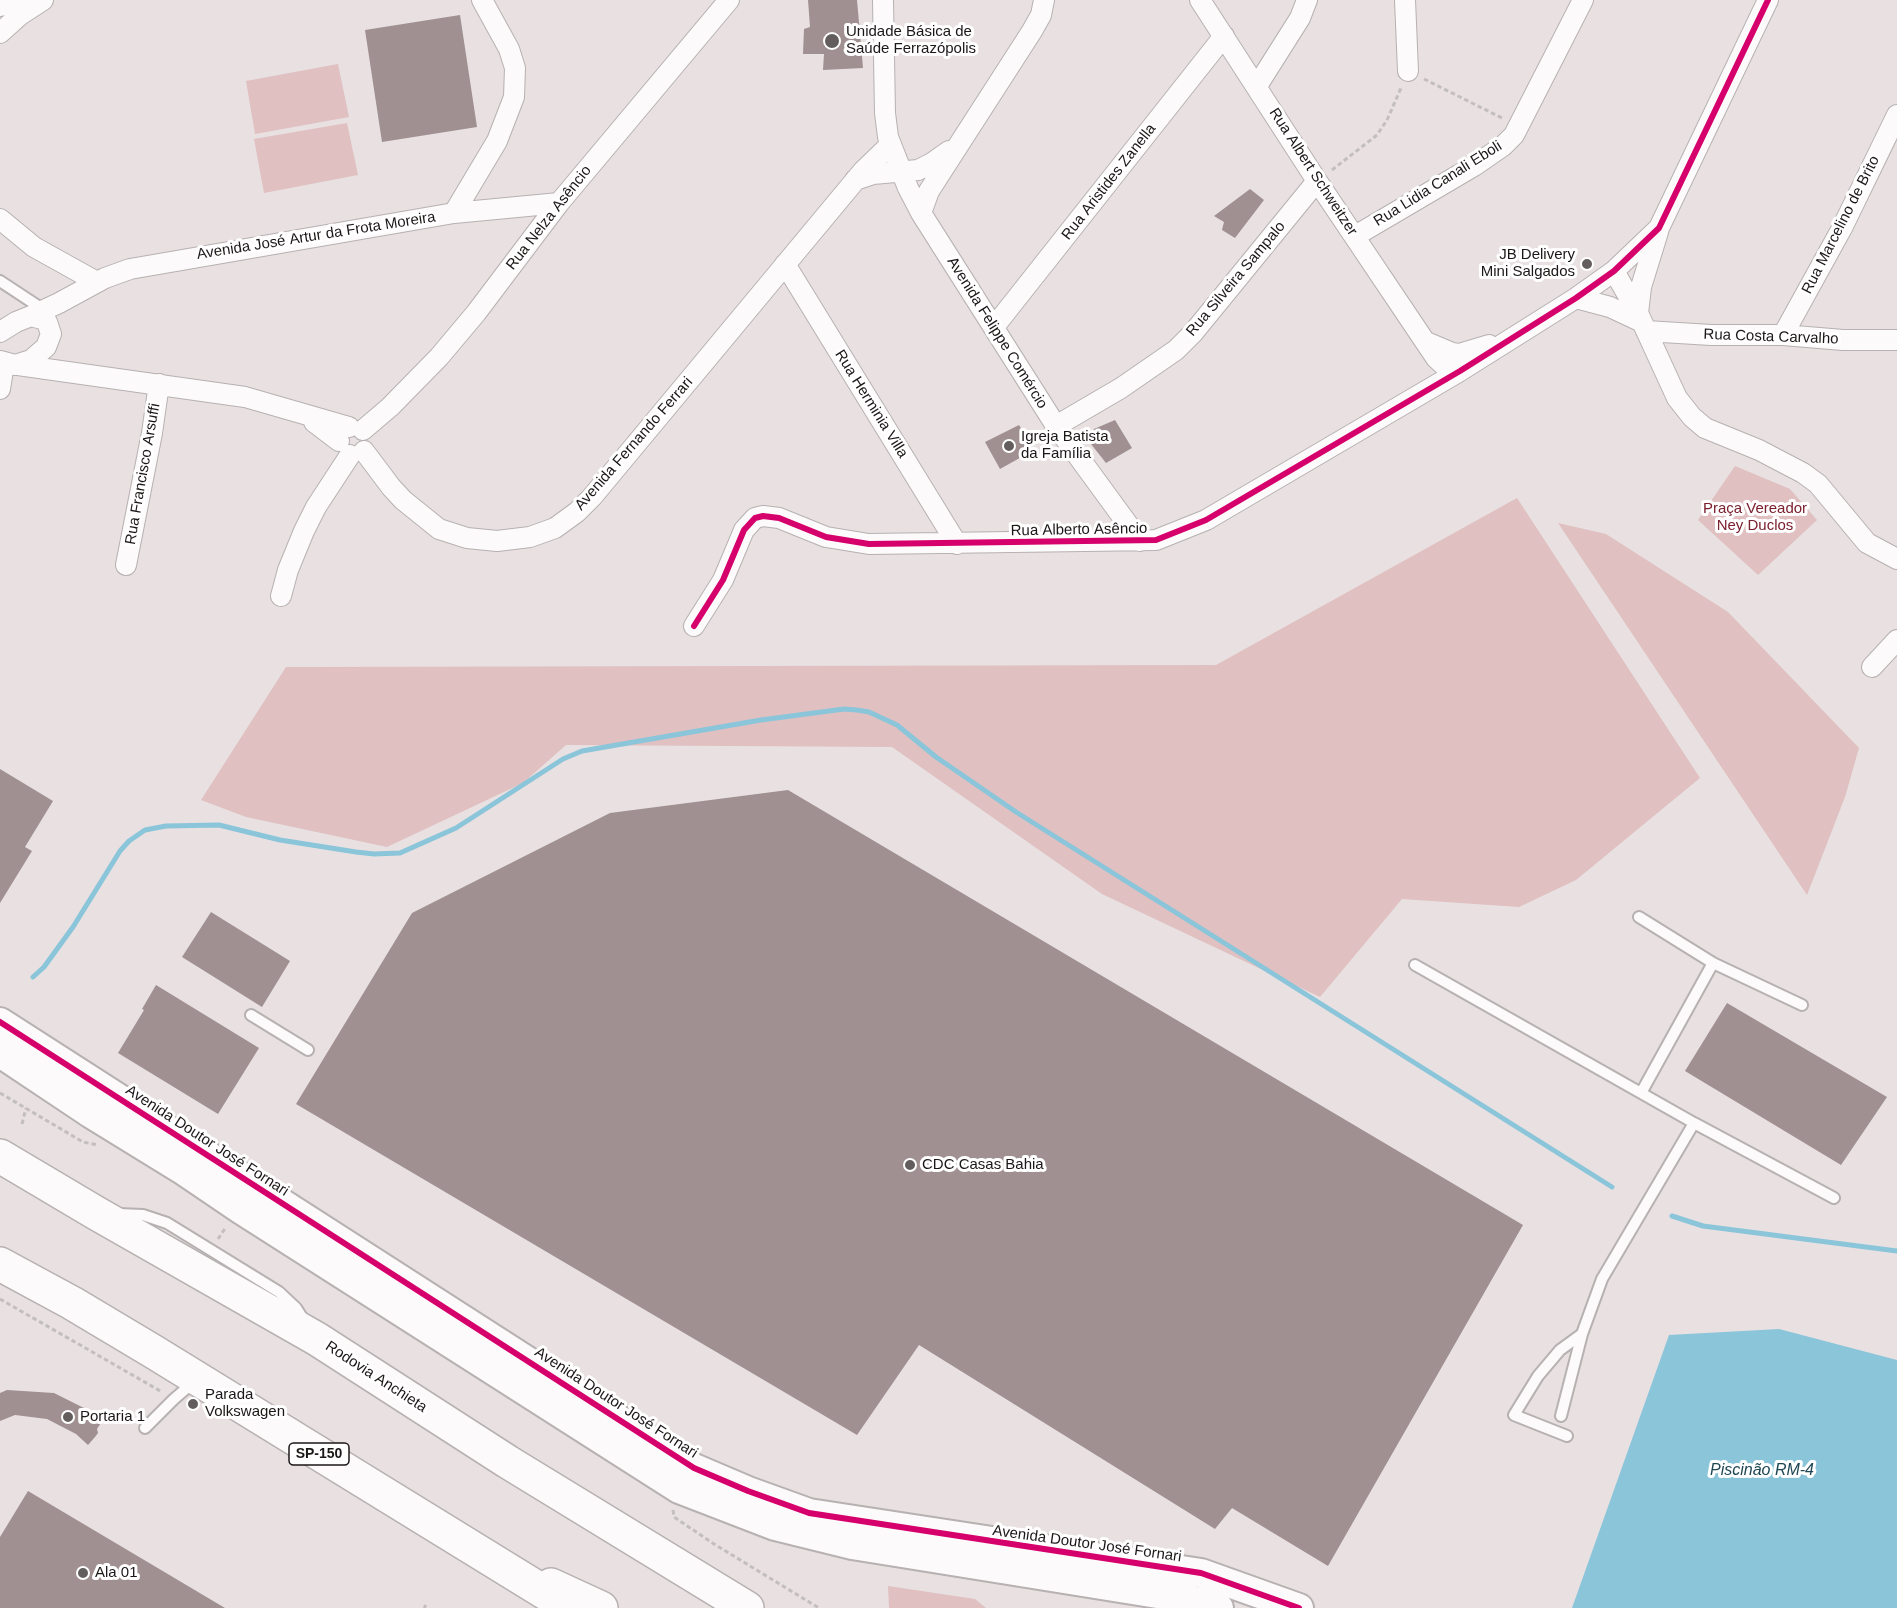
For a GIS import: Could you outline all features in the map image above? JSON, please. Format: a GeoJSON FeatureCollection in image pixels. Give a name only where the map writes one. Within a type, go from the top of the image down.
{"type":"FeatureCollection","features":[{"type":"Feature","properties":{"kind":"highway","name":"Rodovia Anchieta"},"geometry":{"type":"LineString","coordinates":[[0,1156],[316,1339],[508,1462],[747,1608]]}},
{"type":"Feature","properties":{"kind":"highway","name":"SP-150"},"geometry":{"type":"LineString","coordinates":[[0,1264],[81,1308],[570,1608]]}},
{"type":"Feature","properties":{"kind":"highway","name":"SP-150"},"geometry":{"type":"LineString","coordinates":[[483,1555],[601,1608]]}},
{"type":"Feature","properties":{"kind":"street"},"geometry":{"type":"LineString","coordinates":[[0,6],[30,0]]}},
{"type":"Feature","properties":{"kind":"street"},"geometry":{"type":"LineString","coordinates":[[0,33],[43,0]]}},
{"type":"Feature","properties":{"kind":"street"},"geometry":{"type":"LineString","coordinates":[[454,213],[497,141],[514,97],[513,61],[504,38],[482,0]]}},
{"type":"Feature","properties":{"kind":"street","name":"Rua Nelza Asêncio"},"geometry":{"type":"LineString","coordinates":[[281,596],[288,570],[304,531],[353,441],[390,407],[476,313],[559,203],[729,0]]}},
{"type":"Feature","properties":{"kind":"street"},"geometry":{"type":"LineString","coordinates":[[883,0],[885,113],[890,145]]}},
{"type":"Feature","properties":{"kind":"street"},"geometry":{"type":"LineString","coordinates":[[921,213],[929,191],[1032,31],[1041,15],[1044,0]]}},
{"type":"Feature","properties":{"kind":"street","name":"Rua Albert Schweitzer"},"geometry":{"type":"LineString","coordinates":[[1200,0],[1317,181],[1442,365],[1460,371]]}},
{"type":"Feature","properties":{"kind":"street"},"geometry":{"type":"LineString","coordinates":[[1257,86],[1300,18],[1306,0]]}},
{"type":"Feature","properties":{"kind":"street"},"geometry":{"type":"LineString","coordinates":[[1405,0],[1408,71]]}},
{"type":"Feature","properties":{"kind":"street","name":"Rua Lidia Canali Eboli"},"geometry":{"type":"LineString","coordinates":[[1355,236],[1474,166],[1503,146],[1514,135],[1583,0]]}},
{"type":"Feature","properties":{"kind":"street"},"geometry":{"type":"LineString","coordinates":[[1642,322],[1641,287],[1659,228],[1768,0]]}},
{"type":"Feature","properties":{"kind":"street","name":"Rua Aristides Zanella"},"geometry":{"type":"LineString","coordinates":[[994,327],[1224,36]]}},
{"type":"Feature","properties":{"kind":"street","name":"Rua Marcelino de Brito"},"geometry":{"type":"LineString","coordinates":[[1784,335],[1842,228],[1897,115]]}},
{"type":"Feature","properties":{"kind":"street"},"geometry":{"type":"LineString","coordinates":[[855,180],[873,174],[918,170],[926,167],[963,140]]}},
{"type":"Feature","properties":{"kind":"street","name":"Avenida Felippe Comércio"},"geometry":{"type":"LineString","coordinates":[[890,145],[900,172],[921,213],[1056,426],[1140,541]]}},
{"type":"Feature","properties":{"kind":"street","name":"Avenida Fernando Ferrari"},"geometry":{"type":"LineString","coordinates":[[159,384],[245,398],[301,414],[353,441],[403,500],[440,528],[467,538],[484,540],[514,540],[543,533],[568,519],[592,497],[855,180],[890,145]]}},
{"type":"Feature","properties":{"kind":"street","name":"Rua Silveira Sampalo"},"geometry":{"type":"LineString","coordinates":[[1056,426],[1144,373],[1184,341],[1317,181]]}},
{"type":"Feature","properties":{"kind":"street","name":"Avenida José Artur da Frota Moreira"},"geometry":{"type":"LineString","coordinates":[[0,332],[117,272],[150,264],[454,213],[559,203]]}},
{"type":"Feature","properties":{"kind":"street"},"geometry":{"type":"LineString","coordinates":[[0,219],[34,247],[81,271],[97,282]]}},
{"type":"Feature","properties":{"kind":"street","name":"Rua Alberto Asêncio"},"geometry":{"type":"LineString","coordinates":[[694,626],[723,580],[744,530],[755,518],[763,516],[771,515],[840,541],[869,544],[1156,540],[1206,520],[1460,371],[1576,298],[1614,271],[1659,228]]}},
{"type":"Feature","properties":{"kind":"street","name":"Rua Herminia Villa"},"geometry":{"type":"LineString","coordinates":[[785,264],[957,544]]}},
{"type":"Feature","properties":{"kind":"street"},"geometry":{"type":"LineString","coordinates":[[1614,271],[1642,322],[1677,398],[1692,417],[1705,428],[1759,450],[1803,473],[1818,484],[1867,543],[1897,559]]}},
{"type":"Feature","properties":{"kind":"street","name":"Avenida José Artur da Frota Moreira"},"geometry":{"type":"LineString","coordinates":[[7,363],[40,355],[46,347],[60,314],[78,293]]}},
{"type":"Feature","properties":{"kind":"street"},"geometry":{"type":"LineString","coordinates":[[1576,298],[1610,307],[1642,322]]}},
{"type":"Feature","properties":{"kind":"street"},"geometry":{"type":"LineString","coordinates":[[37,313],[44,320],[59,354],[78,373]]}},
{"type":"Feature","properties":{"kind":"street","name":"Rua Costa Carvalho"},"geometry":{"type":"LineString","coordinates":[[1642,322],[1711,335],[1784,335],[1843,340],[1897,340]]}},
{"type":"Feature","properties":{"kind":"street","name":"Rua Alberto Asêncio"},"geometry":{"type":"LineString","coordinates":[[1426,342],[1459,354],[1514,337]]}},
{"type":"Feature","properties":{"kind":"street","name":"Rua Albert Schweitzer"},"geometry":{"type":"LineString","coordinates":[[1420,394],[1430,379],[1432,370],[1426,342]]}},
{"type":"Feature","properties":{"kind":"street"},"geometry":{"type":"LineString","coordinates":[[0,389],[7,363],[159,384]]}},
{"type":"Feature","properties":{"kind":"street","name":"Rua Francisco Arsuffi"},"geometry":{"type":"LineString","coordinates":[[126,565],[152,433],[159,384]]}},
{"type":"Feature","properties":{"kind":"street"},"geometry":{"type":"LineString","coordinates":[[1872,667],[1897,640]]}},
{"type":"Feature","properties":{"kind":"street","name":"Avenida Doutor José Fornari"},"geometry":{"type":"LineString","coordinates":[[0,1022],[694,1468],[809,1513],[1201,1573],[1299,1608]]}},
{"type":"Feature","properties":{"kind":"street"},"geometry":{"type":"LineString","coordinates":[[0,1053],[679,1489],[775,1526],[852,1545],[1189,1599],[1219,1608]]}},
{"type":"Feature","properties":{"kind":"lane"},"geometry":{"type":"LineString","coordinates":[[0,280],[37,313]]}},
{"type":"Feature","properties":{"kind":"lane"},"geometry":{"type":"LineString","coordinates":[[1639,917],[1713,963],[1802,1005]]}},
{"type":"Feature","properties":{"kind":"lane"},"geometry":{"type":"LineString","coordinates":[[1641,1093],[1713,963]]}},
{"type":"Feature","properties":{"kind":"lane"},"geometry":{"type":"LineString","coordinates":[[1415,965],[1694,1123],[1834,1198]]}},
{"type":"Feature","properties":{"kind":"lane"},"geometry":{"type":"LineString","coordinates":[[251,1015],[308,1050]]}},
{"type":"Feature","properties":{"kind":"lane"},"geometry":{"type":"LineString","coordinates":[[1561,1416],[1582,1334],[1602,1279],[1694,1123]]}},
{"type":"Feature","properties":{"kind":"lane"},"geometry":{"type":"LineString","coordinates":[[96,1213],[143,1215],[167,1223],[279,1292],[296,1308],[316,1339]]}},
{"type":"Feature","properties":{"kind":"lane"},"geometry":{"type":"LineString","coordinates":[[1567,1436],[1514,1415],[1538,1376],[1560,1350],[1582,1334]]}},
{"type":"Feature","properties":{"kind":"lane"},"geometry":{"type":"LineString","coordinates":[[146,1428],[174,1399],[198,1379]]}},
{"type":"Feature","properties":{"kind":"path"},"geometry":{"type":"LineString","coordinates":[[1431,83],[1519,126]]}},
{"type":"Feature","properties":{"kind":"path"},"geometry":{"type":"LineString","coordinates":[[1345,160],[1377,135],[1388,120],[1399,92]]}},
{"type":"Feature","properties":{"kind":"path"},"geometry":{"type":"LineString","coordinates":[[0,1093],[89,1144],[101,1145],[109,1142],[120,1132]]}},
{"type":"Feature","properties":{"kind":"path"},"geometry":{"type":"LineString","coordinates":[[22,1124],[26,1108]]}},
{"type":"Feature","properties":{"kind":"path"},"geometry":{"type":"LineString","coordinates":[[210,1250],[240,1209]]}},
{"type":"Feature","properties":{"kind":"path"},"geometry":{"type":"LineString","coordinates":[[0,1299],[139,1381]]}},
{"type":"Feature","properties":{"kind":"path"},"geometry":{"type":"LineString","coordinates":[[679,1489],[673,1503],[674,1517],[819,1608]]}},
{"type":"Feature","properties":{"kind":"green space"},"geometry":{"type":"Polygon","coordinates":[[[338,64],[349,117],[255,134],[246,81],[338,64]]]}},
{"type":"Feature","properties":{"kind":"green space"},"geometry":{"type":"Polygon","coordinates":[[[347,123],[358,175],[264,193],[254,139],[347,123]]]}},
{"type":"Feature","properties":{"kind":"green space","name":"Praça Vereador Ney Duclos"},"geometry":{"type":"Polygon","coordinates":[[[1735,466],[1790,489],[1817,520],[1758,575],[1698,520],[1735,466]]]}},
{"type":"Feature","properties":{"kind":"green space"},"geometry":{"type":"Polygon","coordinates":[[[1517,498],[1700,778],[1576,880],[1519,907],[1402,899],[1320,997],[1102,894],[892,747],[566,745],[523,783],[387,847],[246,817],[201,800],[286,667],[1216,665],[1517,498]]]}},
{"type":"Feature","properties":{"kind":"green space"},"geometry":{"type":"Polygon","coordinates":[[[1558,523],[1606,534],[1728,612],[1859,748],[1845,797],[1807,895],[1558,523]]]}},
{"type":"Feature","properties":{"kind":"green space"},"geometry":{"type":"Polygon","coordinates":[[[888,1586],[975,1599],[986,1608],[889,1608],[888,1586]]]}},
{"type":"Feature","properties":{"kind":"water","name":"Piscinão RM-4"},"geometry":{"type":"Polygon","coordinates":[[[1779,1329],[1897,1360],[1897,1608],[1572,1608],[1669,1335],[1779,1329]]]}},
{"type":"Feature","properties":{"kind":"building","name":"Unidade Básica de Saúde Ferrazópolis"},"geometry":{"type":"Polygon","coordinates":[[[808,0],[857,0],[863,68],[823,70],[824,54],[803,54],[804,29],[810,27],[808,0]]]}},
{"type":"Feature","properties":{"kind":"building"},"geometry":{"type":"Polygon","coordinates":[[[460,15],[477,127],[382,142],[365,30],[460,15]]]}},
{"type":"Feature","properties":{"kind":"building"},"geometry":{"type":"Polygon","coordinates":[[[1250,189],[1264,200],[1235,238],[1222,230],[1224,222],[1214,216],[1250,189]]]}},
{"type":"Feature","properties":{"kind":"building"},"geometry":{"type":"Polygon","coordinates":[[[1115,420],[1132,448],[1106,463],[1091,444],[1094,429],[1115,420]]]}},
{"type":"Feature","properties":{"kind":"building","name":"Igreja Batista da Família"},"geometry":{"type":"Polygon","coordinates":[[[1019,425],[1034,450],[1000,469],[985,442],[1019,425]]]}},
{"type":"Feature","properties":{"kind":"building"},"geometry":{"type":"Polygon","coordinates":[[[0,769],[53,801],[25,847],[32,851],[0,903],[0,769]]]}},
{"type":"Feature","properties":{"kind":"building","name":"CDC Casas Bahia"},"geometry":{"type":"Polygon","coordinates":[[[788,790],[1523,1225],[1328,1566],[1232,1508],[1215,1529],[919,1345],[857,1435],[296,1104],[412,913],[610,813],[788,790]]]}},
{"type":"Feature","properties":{"kind":"building"},"geometry":{"type":"Polygon","coordinates":[[[211,912],[290,961],[262,1007],[182,957],[211,912]]]}},
{"type":"Feature","properties":{"kind":"building"},"geometry":{"type":"Polygon","coordinates":[[[156,985],[259,1048],[218,1114],[118,1053],[156,985]]]}},
{"type":"Feature","properties":{"kind":"building"},"geometry":{"type":"Polygon","coordinates":[[[1727,1003],[1887,1097],[1841,1165],[1685,1071],[1727,1003]]]}},
{"type":"Feature","properties":{"kind":"building","name":"Portaria 1"},"geometry":{"type":"Polygon","coordinates":[[[7,1390],[54,1393],[104,1418],[97,1429],[98,1433],[88,1445],[76,1434],[47,1419],[15,1415],[0,1421],[0,1393],[7,1390]]]}},
{"type":"Feature","properties":{"kind":"building","name":"Ala 01"},"geometry":{"type":"Polygon","coordinates":[[[28,1491],[225,1608],[0,1608],[0,1537],[28,1491]]]}},
{"type":"Feature","properties":{"kind":"waterway"},"geometry":{"type":"LineString","coordinates":[[33,977],[44,967],[73,927],[120,851],[129,841],[145,830],[166,826],[219,825],[280,840],[356,852],[400,853],[456,828],[563,759],[582,751],[761,720],[844,709],[857,710],[869,712],[897,725],[936,757],[1016,812],[1612,1187]]}},
{"type":"Feature","properties":{"kind":"waterway"},"geometry":{"type":"LineString","coordinates":[[1672,1216],[1703,1226],[1897,1251]]}},
{"type":"Feature","properties":{"kind":"cycle path"},"geometry":{"type":"LineString","coordinates":[[694,626],[723,580],[744,530],[755,518],[763,516],[779,518],[826,537],[869,544],[1156,540],[1206,520],[1460,371],[1576,298],[1614,271],[1659,228],[1768,0]]}},
{"type":"Feature","properties":{"kind":"cycle path"},"geometry":{"type":"LineString","coordinates":[[0,1022],[694,1468],[809,1513],[1201,1573],[1299,1608]]}},
{"type":"Feature","properties":{"kind":"place","name":"Unidade Básica de Saúde Ferrazópolis"},"geometry":{"type":"Point","coordinates":[832,41]}},
{"type":"Feature","properties":{"kind":"place","name":"JB Delivery Mini Salgados"},"geometry":{"type":"Point","coordinates":[1587,264]}},
{"type":"Feature","properties":{"kind":"place","name":"Igreja Batista da Família"},"geometry":{"type":"Point","coordinates":[1009,446]}},
{"type":"Feature","properties":{"kind":"place","name":"CDC Casas Bahia"},"geometry":{"type":"Point","coordinates":[910,1165]}},
{"type":"Feature","properties":{"kind":"place","name":"Parada Volkswagen"},"geometry":{"type":"Point","coordinates":[193,1404]}},
{"type":"Feature","properties":{"kind":"place","name":"Portaria 1"},"geometry":{"type":"Point","coordinates":[68,1417]}},
{"type":"Feature","properties":{"kind":"place","name":"Ala 01"},"geometry":{"type":"Point","coordinates":[83,1573]}}]}
